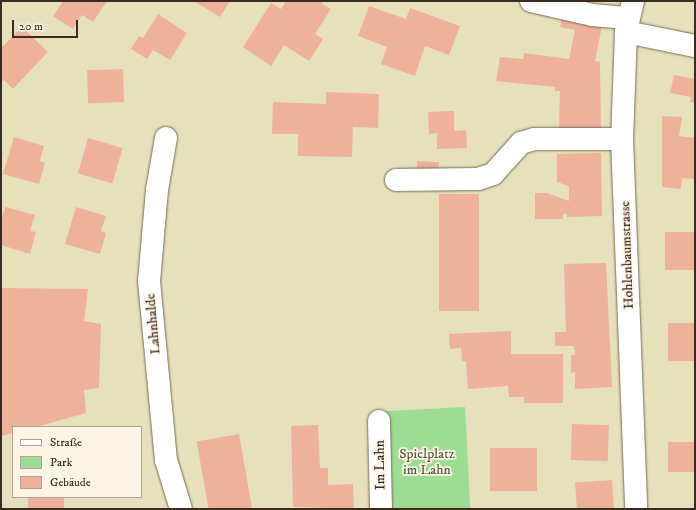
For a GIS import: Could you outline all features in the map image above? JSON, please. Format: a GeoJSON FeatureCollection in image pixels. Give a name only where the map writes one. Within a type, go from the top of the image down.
{"type":"FeatureCollection","features":[{"type":"Feature","properties":{"kind":"street"},"geometry":{"type":"LineString","coordinates":[[531,1],[592,15],[629,17],[695,46]]}},
{"type":"Feature","properties":{"kind":"street","name":"Hohlenbaumstrasse"},"geometry":{"type":"LineString","coordinates":[[629,17],[622,139],[636,509]]}},
{"type":"Feature","properties":{"kind":"street","name":"Lahnhalde"},"geometry":{"type":"LineString","coordinates":[[166,138],[156,190],[149,281],[166,460],[181,509]]}},
{"type":"Feature","properties":{"kind":"street"},"geometry":{"type":"LineString","coordinates":[[396,180],[478,179],[493,174],[521,143],[534,139],[622,139]]}},
{"type":"Feature","properties":{"kind":"street","name":"Im Lahn"},"geometry":{"type":"LineString","coordinates":[[379,421],[381,509]]}},
{"type":"Feature","properties":{"kind":"green space","name":"Spielplatz im Lahn"},"geometry":{"type":"Polygon","coordinates":[[[465,407],[470,509],[389,509],[384,411],[465,407]]]}},
{"type":"Feature","properties":{"kind":"building"},"geometry":{"type":"Polygon","coordinates":[[[63,1],[107,1],[93,22],[82,15],[73,29],[53,16],[63,1]]]}},
{"type":"Feature","properties":{"kind":"building"},"geometry":{"type":"Polygon","coordinates":[[[194,1],[230,1],[220,17],[194,1]]]}},
{"type":"Feature","properties":{"kind":"building"},"geometry":{"type":"Polygon","coordinates":[[[286,1],[324,1],[322,4],[331,9],[315,34],[323,39],[309,61],[284,45],[271,66],[243,47],[271,3],[281,9],[286,1]]]}},
{"type":"Feature","properties":{"kind":"building"},"geometry":{"type":"Polygon","coordinates":[[[369,6],[406,19],[410,8],[460,26],[449,55],[425,46],[415,76],[381,64],[387,47],[358,36],[369,6]]]}},
{"type":"Feature","properties":{"kind":"building"},"geometry":{"type":"Polygon","coordinates":[[[158,14],[187,33],[170,60],[153,50],[147,59],[131,49],[139,36],[143,38],[158,14]]]}},
{"type":"Feature","properties":{"kind":"building"},"geometry":{"type":"Polygon","coordinates":[[[562,18],[602,26],[595,61],[600,62],[601,128],[559,129],[560,91],[555,91],[555,87],[496,81],[500,57],[523,59],[524,53],[569,59],[575,30],[560,27],[562,18]]]}},
{"type":"Feature","properties":{"kind":"building"},"geometry":{"type":"Polygon","coordinates":[[[22,27],[48,52],[13,89],[4,80],[1,82],[1,48],[22,27]]]}},
{"type":"Feature","properties":{"kind":"building"},"geometry":{"type":"Polygon","coordinates":[[[123,69],[124,102],[88,103],[87,70],[123,69]]]}},
{"type":"Feature","properties":{"kind":"building"},"geometry":{"type":"Polygon","coordinates":[[[674,75],[695,79],[695,103],[690,102],[691,97],[670,93],[674,75]]]}},
{"type":"Feature","properties":{"kind":"building"},"geometry":{"type":"Polygon","coordinates":[[[326,92],[379,94],[378,128],[353,127],[352,157],[298,156],[298,134],[272,134],[273,102],[326,104],[326,92]]]}},
{"type":"Feature","properties":{"kind":"building"},"geometry":{"type":"Polygon","coordinates":[[[454,111],[454,131],[466,130],[467,148],[437,149],[437,133],[429,134],[428,112],[454,111]]]}},
{"type":"Feature","properties":{"kind":"building"},"geometry":{"type":"Polygon","coordinates":[[[662,116],[682,117],[679,136],[695,138],[695,179],[682,178],[681,189],[662,187],[662,116]]]}},
{"type":"Feature","properties":{"kind":"building"},"geometry":{"type":"Polygon","coordinates":[[[14,137],[44,146],[40,161],[45,163],[39,184],[3,174],[14,137]]]}},
{"type":"Feature","properties":{"kind":"building"},"geometry":{"type":"Polygon","coordinates":[[[88,138],[123,148],[112,183],[78,174],[88,138]]]}},
{"type":"Feature","properties":{"kind":"building"},"geometry":{"type":"Polygon","coordinates":[[[601,153],[602,216],[567,217],[567,214],[563,214],[563,219],[535,219],[535,193],[547,193],[569,201],[569,186],[557,182],[557,154],[601,153]]]}},
{"type":"Feature","properties":{"kind":"building"},"geometry":{"type":"Polygon","coordinates":[[[417,161],[439,162],[438,176],[416,175],[417,161]]]}},
{"type":"Feature","properties":{"kind":"building"},"geometry":{"type":"Polygon","coordinates":[[[439,194],[479,194],[479,311],[439,311],[439,194]]]}},
{"type":"Feature","properties":{"kind":"building"},"geometry":{"type":"Polygon","coordinates":[[[5,207],[35,215],[30,231],[36,232],[30,254],[1,245],[1,221],[5,207]]]}},
{"type":"Feature","properties":{"kind":"building"},"geometry":{"type":"Polygon","coordinates":[[[76,207],[106,216],[101,231],[106,233],[100,254],[65,244],[76,207]]]}},
{"type":"Feature","properties":{"kind":"building"},"geometry":{"type":"Polygon","coordinates":[[[665,232],[695,232],[695,270],[665,270],[665,232]]]}},
{"type":"Feature","properties":{"kind":"building"},"geometry":{"type":"Polygon","coordinates":[[[606,263],[612,387],[575,389],[575,372],[571,373],[571,355],[575,355],[574,346],[555,346],[555,332],[566,332],[564,264],[606,263]]]}},
{"type":"Feature","properties":{"kind":"building"},"geometry":{"type":"Polygon","coordinates":[[[1,288],[88,289],[84,321],[101,324],[99,388],[84,390],[86,413],[40,426],[12,426],[12,433],[1,436],[1,288]]]}},
{"type":"Feature","properties":{"kind":"building"},"geometry":{"type":"Polygon","coordinates":[[[668,323],[695,323],[695,361],[668,361],[668,323]]]}},
{"type":"Feature","properties":{"kind":"building"},"geometry":{"type":"Polygon","coordinates":[[[511,331],[511,354],[563,354],[563,403],[524,403],[524,397],[509,397],[508,386],[468,389],[466,361],[462,361],[461,348],[450,349],[449,334],[511,331]]]}},
{"type":"Feature","properties":{"kind":"building"},"geometry":{"type":"Polygon","coordinates":[[[572,424],[609,425],[608,461],[571,460],[572,424]]]}},
{"type":"Feature","properties":{"kind":"building"},"geometry":{"type":"Polygon","coordinates":[[[318,425],[320,468],[328,468],[328,485],[353,484],[354,509],[293,507],[291,426],[318,425]]]}},
{"type":"Feature","properties":{"kind":"building"},"geometry":{"type":"Polygon","coordinates":[[[239,434],[252,509],[209,509],[197,441],[239,434]]]}},
{"type":"Feature","properties":{"kind":"building"},"geometry":{"type":"Polygon","coordinates":[[[668,442],[695,442],[695,472],[668,472],[668,442]]]}},
{"type":"Feature","properties":{"kind":"building"},"geometry":{"type":"Polygon","coordinates":[[[490,448],[537,448],[537,491],[490,491],[490,448]]]}},
{"type":"Feature","properties":{"kind":"building"},"geometry":{"type":"Polygon","coordinates":[[[612,480],[614,509],[577,509],[575,483],[612,480]]]}},
{"type":"Feature","properties":{"kind":"building"},"geometry":{"type":"Polygon","coordinates":[[[28,498],[64,498],[64,509],[28,509],[28,498]]]}}]}
